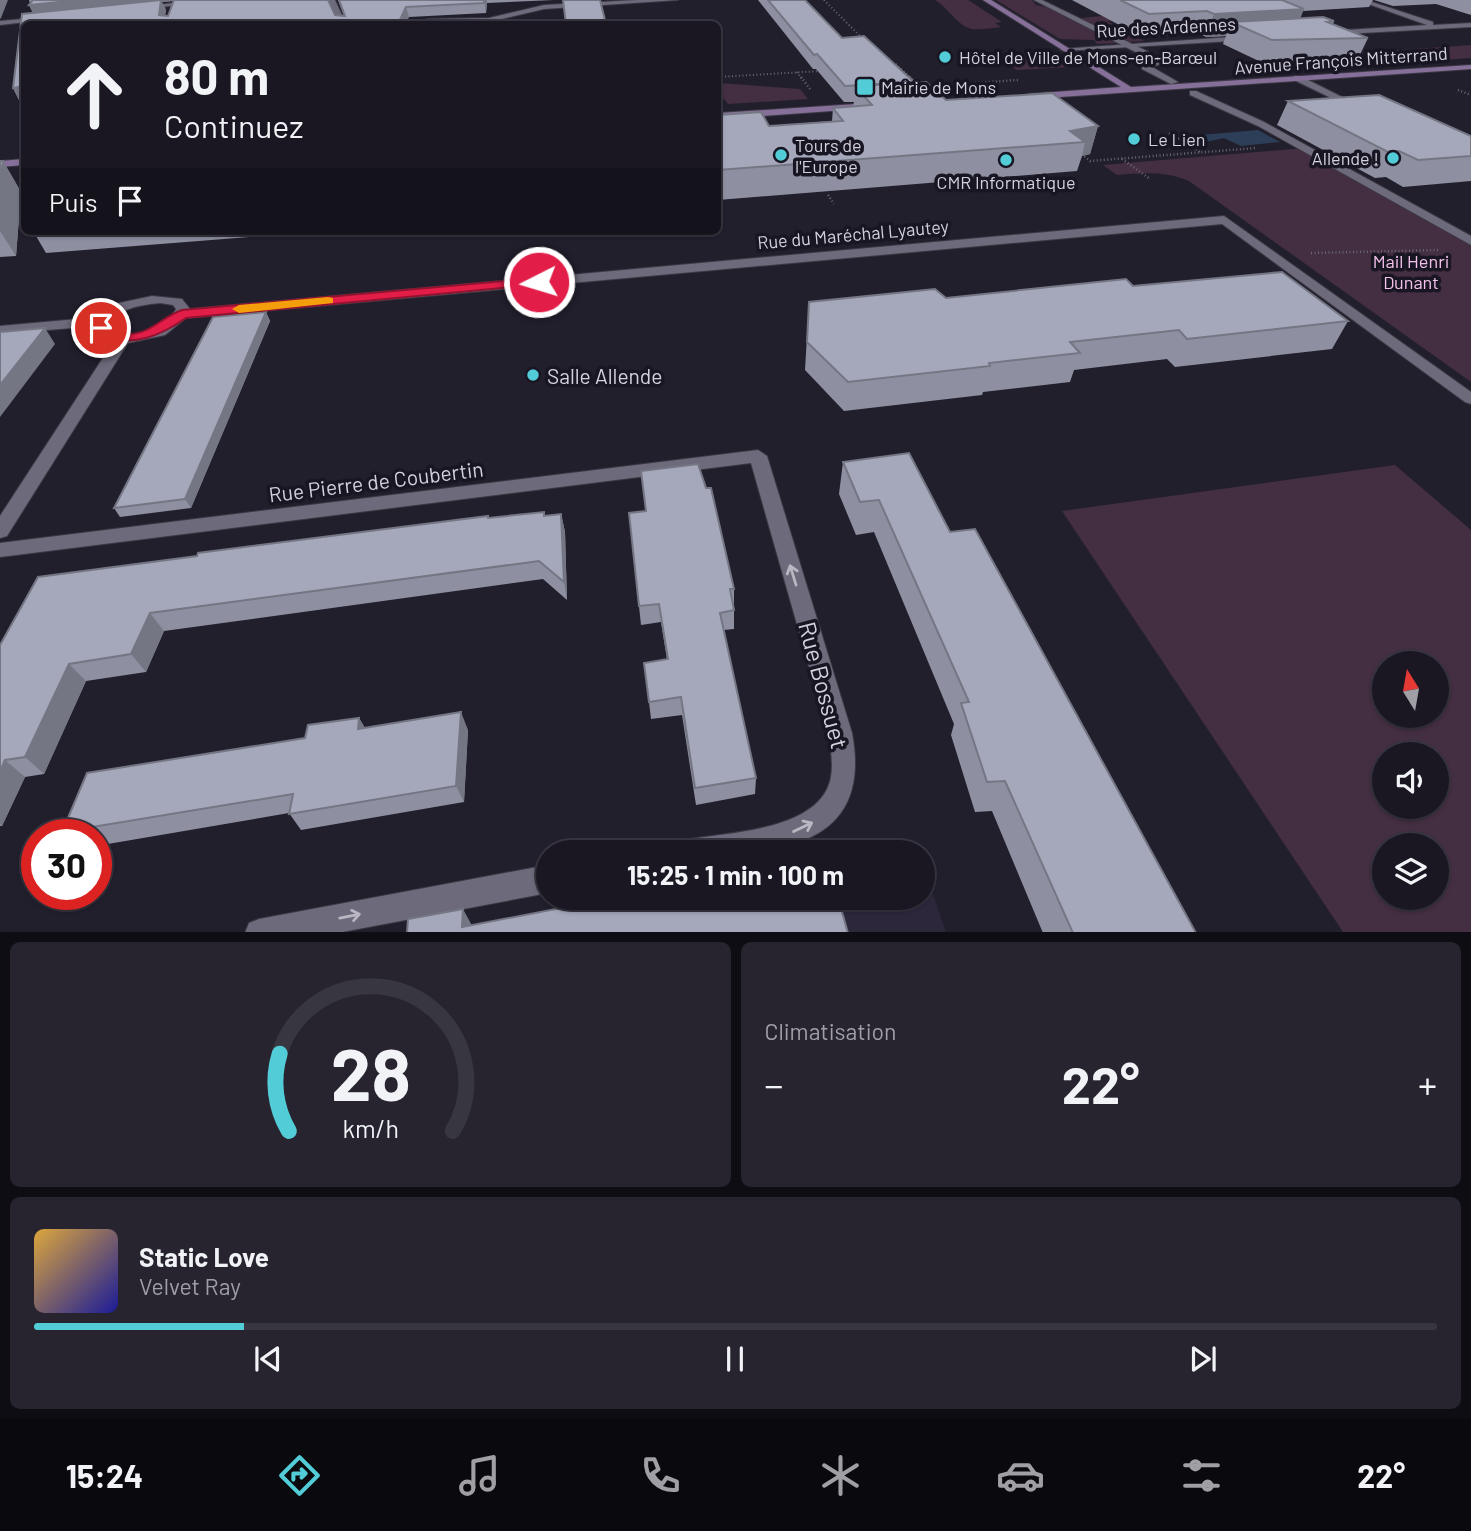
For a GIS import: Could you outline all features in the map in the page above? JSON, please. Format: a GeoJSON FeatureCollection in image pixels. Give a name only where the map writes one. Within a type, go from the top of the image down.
{"type":"FeatureCollection","features":[{"type":"Feature","properties":{"kind":"main road"},"geometry":{"type":"LineString","coordinates":[[986,0],[1129,89]]}},
{"type":"Feature","properties":{"kind":"main road","name":"Avenue François Mitterrand"},"geometry":{"type":"LineString","coordinates":[[1025,96],[1471,67]]}},
{"type":"Feature","properties":{"kind":"main road"},"geometry":{"type":"LineString","coordinates":[[721,117],[870,107]]}},
{"type":"Feature","properties":{"kind":"main road"},"geometry":{"type":"LineString","coordinates":[[0,164],[21,162]]}},
{"type":"Feature","properties":{"kind":"street"},"geometry":{"type":"LineString","coordinates":[[134,8],[210,0]]}},
{"type":"Feature","properties":{"kind":"street"},"geometry":{"type":"LineString","coordinates":[[332,0],[342,21]]}},
{"type":"Feature","properties":{"kind":"street"},"geometry":{"type":"LineString","coordinates":[[484,21],[555,6],[675,0]]}},
{"type":"Feature","properties":{"kind":"street"},"geometry":{"type":"LineString","coordinates":[[1037,0],[1040,4],[1054,8],[1160,61],[1145,67],[1174,82]]}},
{"type":"Feature","properties":{"kind":"street"},"geometry":{"type":"LineString","coordinates":[[1360,0],[1439,27]]}},
{"type":"Feature","properties":{"kind":"street"},"geometry":{"type":"LineString","coordinates":[[171,16],[173,4]]}},
{"type":"Feature","properties":{"kind":"street"},"geometry":{"type":"LineString","coordinates":[[22,20],[33,8]]}},
{"type":"Feature","properties":{"kind":"street"},"geometry":{"type":"LineString","coordinates":[[0,23],[57,17]]}},
{"type":"Feature","properties":{"kind":"street"},"geometry":{"type":"LineString","coordinates":[[427,21],[495,18]]}},
{"type":"Feature","properties":{"kind":"street"},"geometry":{"type":"LineString","coordinates":[[1325,34],[1471,25]]}},
{"type":"Feature","properties":{"kind":"street","name":"Rue des Ardennes"},"geometry":{"type":"LineString","coordinates":[[1064,49],[1260,37]]}},
{"type":"Feature","properties":{"kind":"street"},"geometry":{"type":"LineString","coordinates":[[1322,77],[1339,85]]}},
{"type":"Feature","properties":{"kind":"street"},"geometry":{"type":"LineString","coordinates":[[1297,78],[1372,114]]}},
{"type":"Feature","properties":{"kind":"street"},"geometry":{"type":"LineString","coordinates":[[1194,93],[1299,145],[1471,241]]}},
{"type":"Feature","properties":{"kind":"street","name":"Rue du Maréchal Lyautey"},"geometry":{"type":"LineString","coordinates":[[182,314],[1224,220],[1471,399]]}},
{"type":"Feature","properties":{"kind":"street"},"geometry":{"type":"LineString","coordinates":[[0,330],[104,321],[122,308],[155,299],[180,303],[183,307],[182,314],[160,331],[124,338],[104,333],[101,328],[104,321]]}},
{"type":"Feature","properties":{"kind":"street"},"geometry":{"type":"LineString","coordinates":[[0,531],[124,338]]}},
{"type":"Feature","properties":{"kind":"street","name":"Rue Pierre de Coubertin"},"geometry":{"type":"LineString","coordinates":[[0,550],[758,456]]}},
{"type":"Feature","properties":{"kind":"street","name":"Rue Bossuet"},"geometry":{"type":"LineString","coordinates":[[754,840],[786,834],[807,826],[824,814],[837,798],[844,775],[840,733],[758,456]]}},
{"type":"Feature","properties":{"kind":"street"},"geometry":{"type":"LineString","coordinates":[[264,932],[536,881]]}},
{"type":"Feature","properties":{"kind":"path"},"geometry":{"type":"LineString","coordinates":[[824,0],[867,41]]}},
{"type":"Feature","properties":{"kind":"path"},"geometry":{"type":"LineString","coordinates":[[886,67],[898,66]]}},
{"type":"Feature","properties":{"kind":"path"},"geometry":{"type":"LineString","coordinates":[[721,77],[823,71]]}},
{"type":"Feature","properties":{"kind":"path"},"geometry":{"type":"LineString","coordinates":[[919,86],[1025,79]]}},
{"type":"Feature","properties":{"kind":"path"},"geometry":{"type":"LineString","coordinates":[[901,82],[915,82]]}},
{"type":"Feature","properties":{"kind":"path"},"geometry":{"type":"LineString","coordinates":[[1169,133],[1201,153]]}},
{"type":"Feature","properties":{"kind":"path"},"geometry":{"type":"LineString","coordinates":[[1073,148],[1090,161],[1299,145]]}},
{"type":"Feature","properties":{"kind":"path"},"geometry":{"type":"LineString","coordinates":[[1121,158],[1150,179]]}},
{"type":"Feature","properties":{"kind":"path"},"geometry":{"type":"LineString","coordinates":[[828,195],[834,204]]}},
{"type":"Feature","properties":{"kind":"path"},"geometry":{"type":"LineString","coordinates":[[1279,260],[1315,253],[1452,250]]}},
{"type":"Feature","properties":{"kind":"shaded area"},"geometry":{"type":"Polygon","coordinates":[[[935,900],[946,932],[584,932],[692,910],[935,910],[935,900]]]}},
{"type":"Feature","properties":{"kind":"green space"},"geometry":{"type":"Polygon","coordinates":[[[935,0],[968,0],[1002,22],[995,23],[1001,27],[967,27],[935,0]]]}},
{"type":"Feature","properties":{"kind":"green space"},"geometry":{"type":"Polygon","coordinates":[[[996,0],[1032,0],[1036,5],[1046,7],[1119,43],[1097,44],[1094,40],[1060,39],[996,0]]]}},
{"type":"Feature","properties":{"kind":"green space"},"geometry":{"type":"Polygon","coordinates":[[[1102,16],[1137,19],[1107,21],[1144,41],[1128,42],[1081,18],[1102,16]]]}},
{"type":"Feature","properties":{"kind":"green space"},"geometry":{"type":"Polygon","coordinates":[[[1471,45],[1471,58],[1415,62],[1387,51],[1471,45]]]}},
{"type":"Feature","properties":{"kind":"green space"},"geometry":{"type":"Polygon","coordinates":[[[1049,52],[1072,67],[1017,70],[1004,61],[1022,60],[1015,54],[1049,52]]]}},
{"type":"Feature","properties":{"kind":"green space"},"geometry":{"type":"Polygon","coordinates":[[[721,83],[800,89],[808,99],[728,104],[721,98],[721,83]]]}},
{"type":"Feature","properties":{"kind":"green space","name":"Mail Henri Dunant"},"geometry":{"type":"Polygon","coordinates":[[[1305,148],[1471,241],[1471,382],[1189,181],[1162,174],[1117,175],[1103,165],[1305,148]]]}},
{"type":"Feature","properties":{"kind":"green space"},"geometry":{"type":"Polygon","coordinates":[[[1395,465],[1471,530],[1471,932],[1343,932],[1062,511],[1395,465]]]}},
{"type":"Feature","properties":{"kind":"water"},"geometry":{"type":"Polygon","coordinates":[[[1258,130],[1280,142],[1241,146],[1224,138],[1201,143],[1189,136],[1258,130]]]}},
{"type":"Feature","properties":{"kind":"building"},"geometry":{"type":"Polygon","coordinates":[[[33,0],[79,0],[29,5],[33,0]]]}},
{"type":"Feature","properties":{"kind":"building"},"geometry":{"type":"Polygon","coordinates":[[[161,0],[159,15],[168,16],[174,0],[328,0],[335,15],[345,16],[339,0],[484,0],[484,3],[406,7],[399,21],[21,21],[22,14],[161,0]]]}},
{"type":"Feature","properties":{"kind":"building"},"geometry":{"type":"Polygon","coordinates":[[[563,0],[600,0],[605,21],[566,21],[563,0]]]}},
{"type":"Feature","properties":{"kind":"building"},"geometry":{"type":"Polygon","coordinates":[[[768,0],[805,0],[842,38],[864,36],[914,82],[845,86],[817,54],[814,55],[768,0]]]}},
{"type":"Feature","properties":{"kind":"building"},"geometry":{"type":"Polygon","coordinates":[[[1120,0],[1282,0],[1304,9],[1149,14],[1120,0]]]}},
{"type":"Feature","properties":{"kind":"building"},"geometry":{"type":"Polygon","coordinates":[[[1323,17],[1334,21],[1327,22],[1368,38],[1272,40],[1231,22],[1323,17]]]}},
{"type":"Feature","properties":{"kind":"building"},"geometry":{"type":"Polygon","coordinates":[[[21,22],[21,87],[13,88],[21,22]]]}},
{"type":"Feature","properties":{"kind":"building"},"geometry":{"type":"Polygon","coordinates":[[[926,82],[946,100],[1052,93],[1098,126],[1070,131],[1085,142],[721,170],[721,115],[761,112],[769,126],[843,121],[833,108],[872,105],[855,86],[926,82]]]}},
{"type":"Feature","properties":{"kind":"building"},"geometry":{"type":"Polygon","coordinates":[[[1379,95],[1471,136],[1471,156],[1418,160],[1399,151],[1388,152],[1288,101],[1379,95]]]}},
{"type":"Feature","properties":{"kind":"building"},"geometry":{"type":"Polygon","coordinates":[[[1282,272],[1348,321],[1187,339],[1179,330],[1070,342],[1080,353],[848,382],[807,342],[809,302],[935,289],[946,298],[1126,279],[1133,286],[1282,272]]]}},
{"type":"Feature","properties":{"kind":"building"},"geometry":{"type":"Polygon","coordinates":[[[266,312],[185,499],[114,508],[213,317],[266,312]]]}},
{"type":"Feature","properties":{"kind":"building"},"geometry":{"type":"Polygon","coordinates":[[[45,328],[0,385],[0,332],[45,328]]]}},
{"type":"Feature","properties":{"kind":"building"},"geometry":{"type":"Polygon","coordinates":[[[909,453],[950,532],[975,529],[1195,932],[1073,932],[1005,781],[987,782],[961,703],[969,702],[879,500],[860,502],[843,462],[909,453]]]}},
{"type":"Feature","properties":{"kind":"building"},"geometry":{"type":"Polygon","coordinates":[[[698,464],[706,488],[711,488],[734,589],[730,589],[734,610],[720,613],[756,778],[695,788],[681,697],[649,702],[644,663],[668,659],[659,604],[639,606],[629,513],[646,511],[641,471],[698,464]]]}},
{"type":"Feature","properties":{"kind":"building"},"geometry":{"type":"Polygon","coordinates":[[[544,512],[544,516],[561,514],[564,582],[539,561],[150,613],[131,654],[69,664],[25,757],[5,760],[0,771],[0,645],[38,577],[197,556],[198,553],[488,516],[544,512]]]}},
{"type":"Feature","properties":{"kind":"building"},"geometry":{"type":"Polygon","coordinates":[[[461,712],[456,786],[289,814],[293,794],[112,824],[112,819],[68,819],[87,773],[305,738],[308,725],[359,718],[358,729],[461,712]]]}},
{"type":"Feature","properties":{"kind":"building"},"geometry":{"type":"Polygon","coordinates":[[[463,909],[462,927],[551,910],[841,910],[848,932],[407,932],[408,919],[463,909]]]}},
{"type":"Feature","properties":{"kind":"slow traffic"},"geometry":{"type":"LineString","coordinates":[[239,309],[328,301]]}},
{"type":"Feature","properties":{"kind":"place","name":"Hôtel de Ville de Mons-en-Barœul"},"geometry":{"type":"Point","coordinates":[945,57]}},
{"type":"Feature","properties":{"kind":"place","name":"Mairie de Mons"},"geometry":{"type":"Point","coordinates":[865,87]}},
{"type":"Feature","properties":{"kind":"place","name":"Le Lien"},"geometry":{"type":"Point","coordinates":[1134,139]}},
{"type":"Feature","properties":{"kind":"place","name":"Tours de l'Europe"},"geometry":{"type":"Point","coordinates":[781,155]}},
{"type":"Feature","properties":{"kind":"place","name":"Allende !"},"geometry":{"type":"Point","coordinates":[1393,158]}},
{"type":"Feature","properties":{"kind":"place","name":"CMR Informatique"},"geometry":{"type":"Point","coordinates":[1006,160]}},
{"type":"Feature","properties":{"kind":"place","name":"Salle Allende"},"geometry":{"type":"Point","coordinates":[533,375]}},
{"type":"Feature","properties":{"kind":"route"},"geometry":{"type":"LineString","coordinates":[[101,328],[107,336],[131,338],[160,331],[182,314],[539,282]]}}]}
